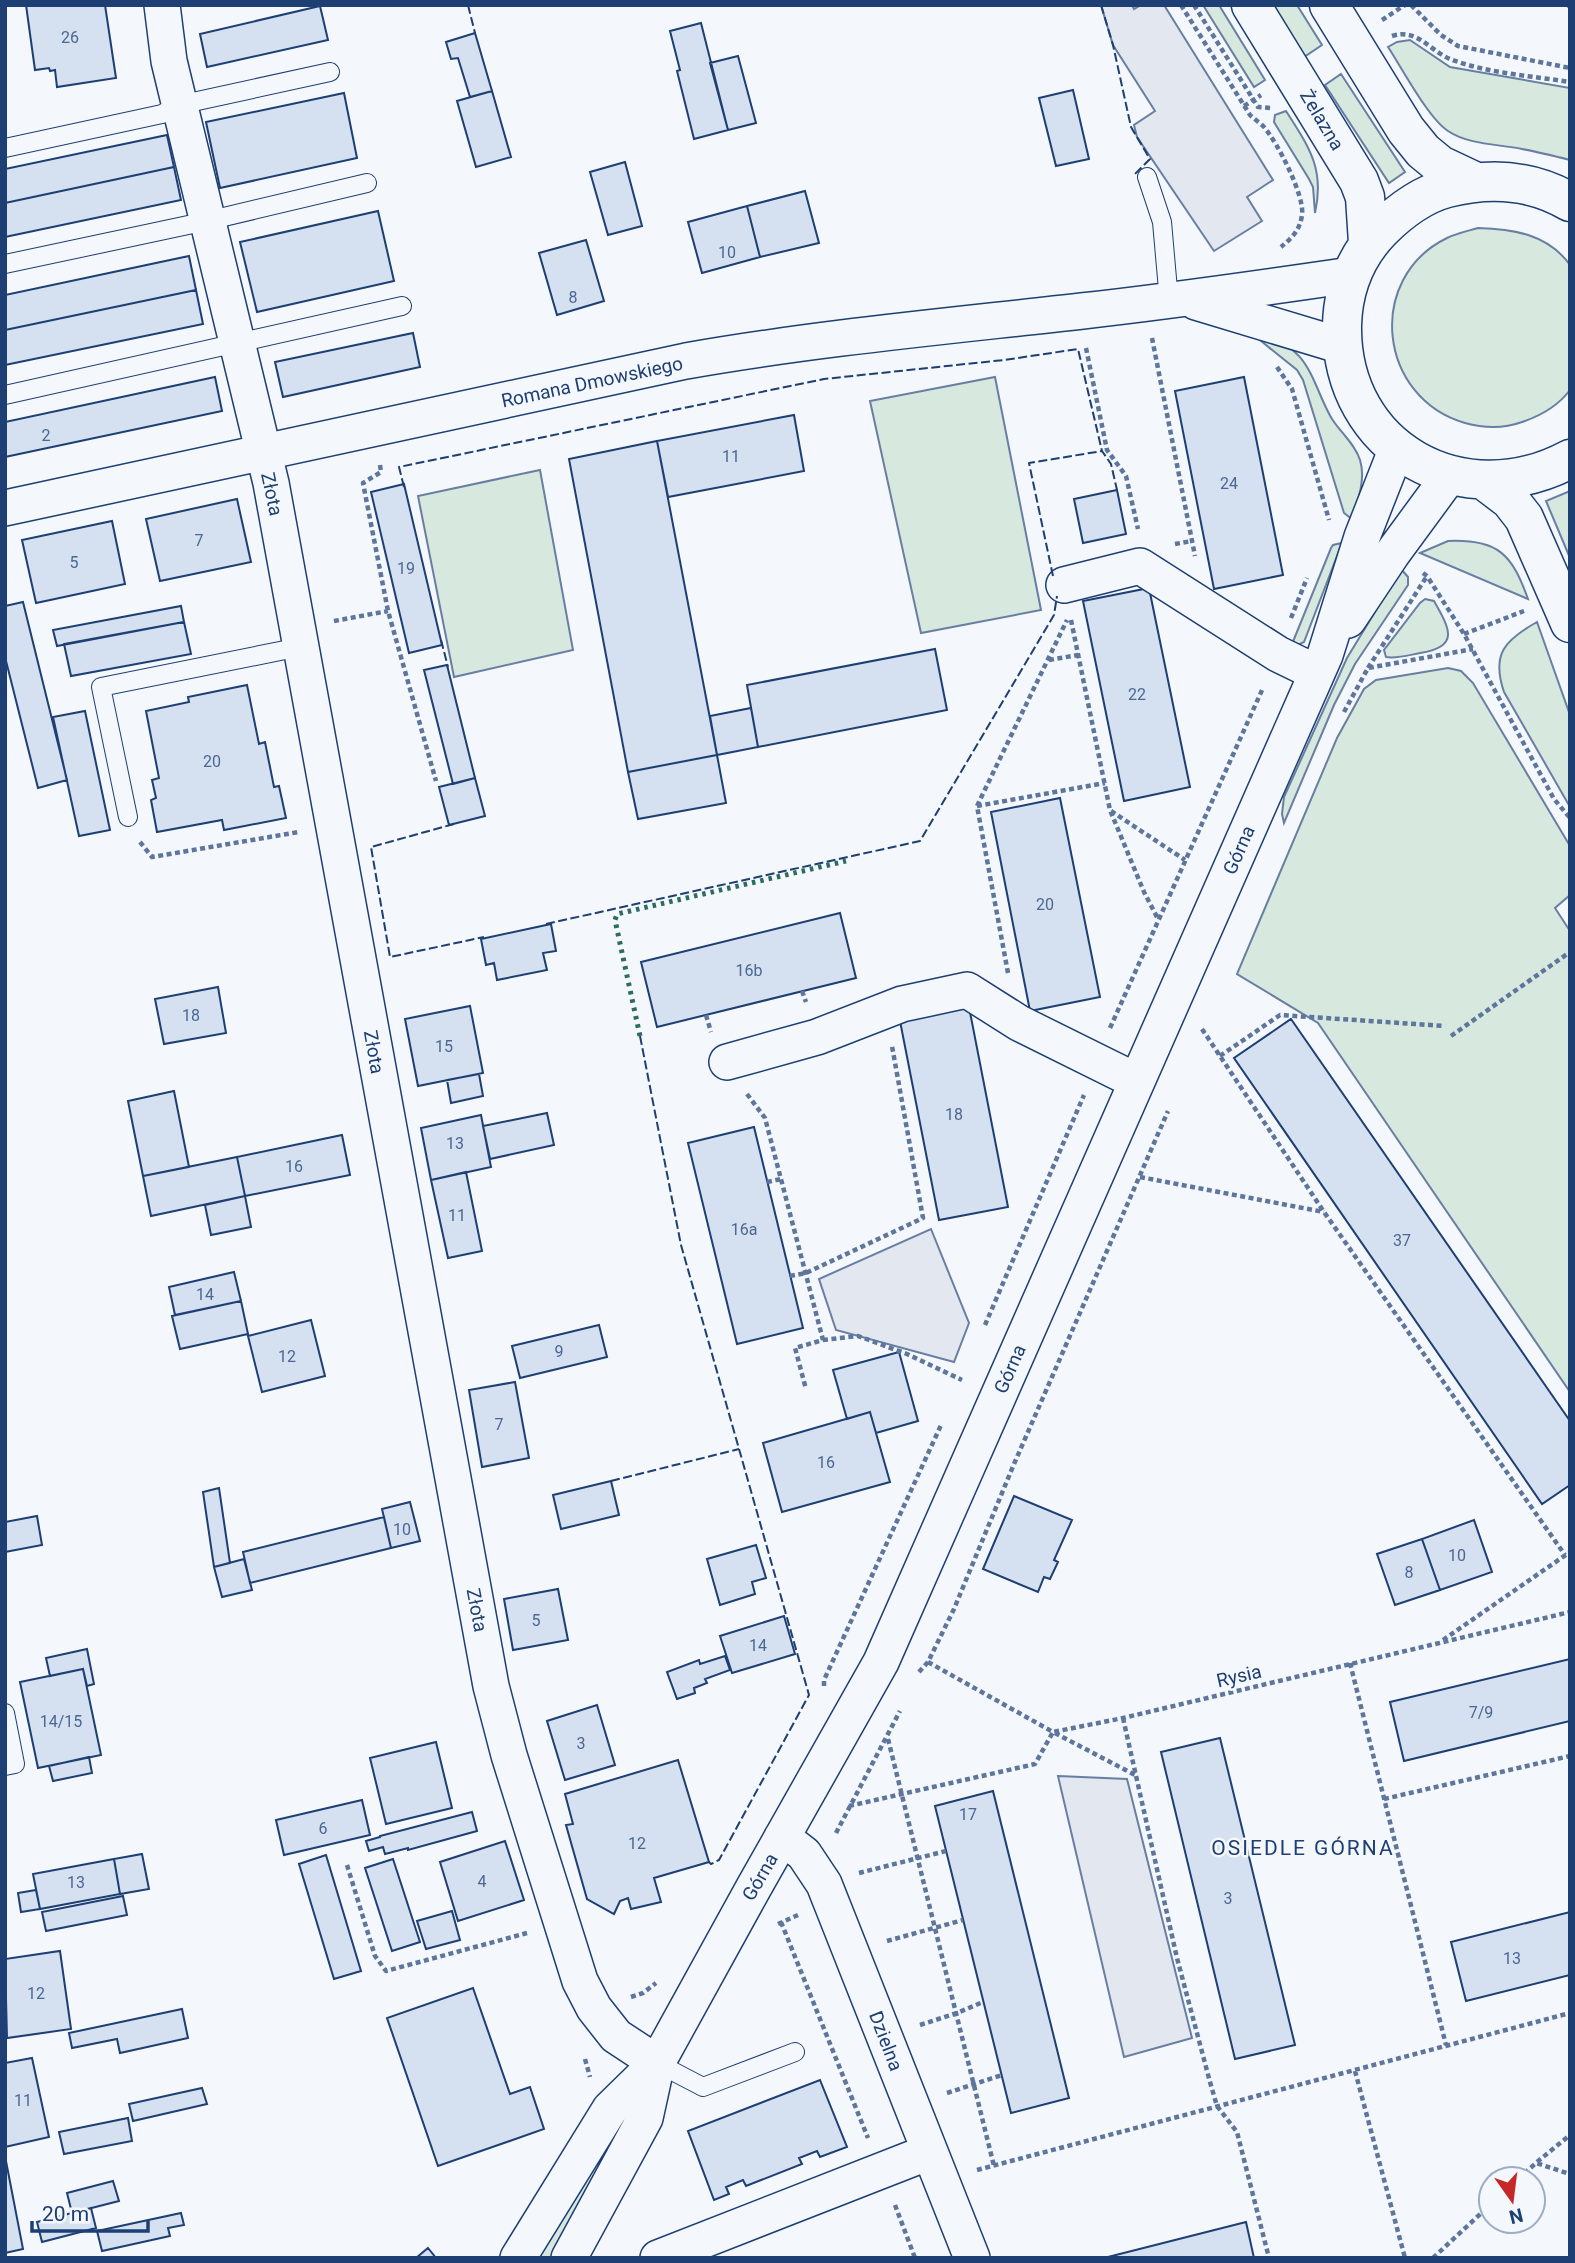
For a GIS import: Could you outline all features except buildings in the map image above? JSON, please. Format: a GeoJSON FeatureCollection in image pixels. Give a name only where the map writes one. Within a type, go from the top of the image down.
{"type":"FeatureCollection","features":[{"type":"Feature","properties":{"kind":"street","name":"Złota"},"geometry":{"type":"LineString","coordinates":[[162,5],[169,61],[207,221],[262,452],[312,635],[491,1686],[509,1755],[580,1981],[594,2008],[616,2036],[657,2063]]}},
{"type":"Feature","properties":{"kind":"street","name":"Żelazna"},"geometry":{"type":"LineString","coordinates":[[1251,5],[1359,181],[1365,197],[1360,259]]}},
{"type":"Feature","properties":{"kind":"street"},"geometry":{"type":"LineString","coordinates":[[1329,5],[1406,130],[1423,151],[1440,165],[1475,181]]}},
{"type":"Feature","properties":{"kind":"street"},"geometry":{"type":"LineString","coordinates":[[1570,202],[1540,187],[1519,182],[1475,181],[1434,192],[1398,213],[1360,259],[1342,311],[1342,346],[1346,369],[1359,402],[1379,431],[1413,459],[1467,478],[1510,500],[1524,518],[1570,623]]}},
{"type":"Feature","properties":{"kind":"street","name":"Romana Dmowskiego"},"geometry":{"type":"LineString","coordinates":[[5,508],[740,352],[989,320],[1177,300],[1360,259]]}},
{"type":"Feature","properties":{"kind":"street","name":"Romana Dmowskiego"},"geometry":{"type":"LineString","coordinates":[[1177,300],[1342,346]]}},
{"type":"Feature","properties":{"kind":"street","name":"Górna"},"geometry":{"type":"LineString","coordinates":[[569,2258],[645,2118],[657,2063],[881,1662],[1321,664],[1362,537],[1397,447]]}},
{"type":"Feature","properties":{"kind":"street"},"geometry":{"type":"LineString","coordinates":[[1467,478],[1518,479],[1550,469],[1570,458]]}},
{"type":"Feature","properties":{"kind":"street","name":"Górna"},"geometry":{"type":"LineString","coordinates":[[1321,664],[1392,554],[1467,478]]}},
{"type":"Feature","properties":{"kind":"street"},"geometry":{"type":"LineString","coordinates":[[1064,585],[1140,566],[1278,654],[1321,664]]}},
{"type":"Feature","properties":{"kind":"street"},"geometry":{"type":"LineString","coordinates":[[727,1062],[817,1037],[885,1009],[967,990],[1019,1023],[1136,1081]]}},
{"type":"Feature","properties":{"kind":"street","name":"Dzielna"},"geometry":{"type":"LineString","coordinates":[[782,1837],[804,1854],[824,1884],[972,2258]]}},
{"type":"Feature","properties":{"kind":"street","name":"Górna"},"geometry":{"type":"LineString","coordinates":[[518,2258],[610,2109],[657,2063]]}},
{"type":"Feature","properties":{"kind":"street"},"geometry":{"type":"LineString","coordinates":[[658,2258],[929,2152]]}},
{"type":"Feature","properties":{"kind":"lane"},"geometry":{"type":"LineString","coordinates":[[5,148],[162,114],[180,105],[330,72]]}},
{"type":"Feature","properties":{"kind":"lane"},"geometry":{"type":"LineString","coordinates":[[1147,177],[1163,222],[1177,300]]}},
{"type":"Feature","properties":{"kind":"lane"},"geometry":{"type":"LineString","coordinates":[[5,264],[207,221],[367,183]]}},
{"type":"Feature","properties":{"kind":"lane"},"geometry":{"type":"LineString","coordinates":[[5,395],[402,306]]}},
{"type":"Feature","properties":{"kind":"lane"},"geometry":{"type":"LineString","coordinates":[[128,817],[102,687],[312,635]]}},
{"type":"Feature","properties":{"kind":"lane"},"geometry":{"type":"LineString","coordinates":[[5,1713],[15,1764],[5,1766]]}},
{"type":"Feature","properties":{"kind":"lane"},"geometry":{"type":"LineString","coordinates":[[657,2063],[703,2087],[796,2052]]}},
{"type":"Feature","properties":{"kind":"path"},"geometry":{"type":"LineString","coordinates":[[1181,5],[1250,115],[1264,127],[1272,139]]}},
{"type":"Feature","properties":{"kind":"path"},"geometry":{"type":"LineString","coordinates":[[1194,5],[1253,100],[1258,107],[1265,109]]}},
{"type":"Feature","properties":{"kind":"path"},"geometry":{"type":"LineString","coordinates":[[1411,5],[1441,35],[1458,46],[1570,68]]}},
{"type":"Feature","properties":{"kind":"path"},"geometry":{"type":"LineString","coordinates":[[1152,337],[1197,567]]}},
{"type":"Feature","properties":{"kind":"path"},"geometry":{"type":"LineString","coordinates":[[1084,341],[1107,450],[1126,476],[1140,538]]}},
{"type":"Feature","properties":{"kind":"path"},"geometry":{"type":"LineString","coordinates":[[379,461],[381,472],[363,483],[388,611],[436,781]]}},
{"type":"Feature","properties":{"kind":"path"},"geometry":{"type":"LineString","coordinates":[[982,1334],[1158,919],[1278,654],[1310,570]]}},
{"type":"Feature","properties":{"kind":"path"},"geometry":{"type":"LineString","coordinates":[[1342,716],[1368,668],[1427,576],[1473,649],[1554,799],[1570,818]]}},
{"type":"Feature","properties":{"kind":"path"},"geometry":{"type":"LineString","coordinates":[[1464,634],[1535,607]]}},
{"type":"Feature","properties":{"kind":"path"},"geometry":{"type":"LineString","coordinates":[[312,635],[388,611]]}},
{"type":"Feature","properties":{"kind":"path"},"geometry":{"type":"LineString","coordinates":[[1019,1023],[976,806],[1070,613],[1110,810],[1158,919]]}},
{"type":"Feature","properties":{"kind":"path"},"geometry":{"type":"LineString","coordinates":[[1368,668],[1473,649]]}},
{"type":"Feature","properties":{"kind":"path"},"geometry":{"type":"LineString","coordinates":[[1049,660],[1078,655]]}},
{"type":"Feature","properties":{"kind":"path"},"geometry":{"type":"LineString","coordinates":[[976,806],[1105,783]]}},
{"type":"Feature","properties":{"kind":"path"},"geometry":{"type":"LineString","coordinates":[[1110,810],[1185,860]]}},
{"type":"Feature","properties":{"kind":"path"},"geometry":{"type":"LineString","coordinates":[[128,817],[136,823],[141,846],[152,858],[310,830]]}},
{"type":"Feature","properties":{"kind":"path"},"geometry":{"type":"LineString","coordinates":[[1451,1036],[1570,952]]}},
{"type":"Feature","properties":{"kind":"path"},"geometry":{"type":"LineString","coordinates":[[790,1276],[806,1273],[923,1219],[885,1009]]}},
{"type":"Feature","properties":{"kind":"path"},"geometry":{"type":"LineString","coordinates":[[706,1015],[714,1042],[765,1118],[823,1340]]}},
{"type":"Feature","properties":{"kind":"path"},"geometry":{"type":"LineString","coordinates":[[1220,1056],[1280,1015],[1445,1026]]}},
{"type":"Feature","properties":{"kind":"path"},"geometry":{"type":"LineString","coordinates":[[1198,1038],[1207,1017]]}},
{"type":"Feature","properties":{"kind":"path"},"geometry":{"type":"LineString","coordinates":[[1201,1028],[1324,1212],[1567,1554],[1439,1643]]}},
{"type":"Feature","properties":{"kind":"path"},"geometry":{"type":"LineString","coordinates":[[914,1679],[928,1662],[954,1609],[1014,1464],[1171,1104]]}},
{"type":"Feature","properties":{"kind":"path"},"geometry":{"type":"LineString","coordinates":[[1132,1174],[1324,1212]]}},
{"type":"Feature","properties":{"kind":"path"},"geometry":{"type":"LineString","coordinates":[[768,1182],[781,1179]]}},
{"type":"Feature","properties":{"kind":"path"},"geometry":{"type":"LineString","coordinates":[[806,1390],[795,1348],[823,1340],[858,1336],[907,1354],[962,1380]]}},
{"type":"Feature","properties":{"kind":"path"},"geometry":{"type":"LineString","coordinates":[[956,1392],[967,1369]]}},
{"type":"Feature","properties":{"kind":"path"},"geometry":{"type":"LineString","coordinates":[[824,1689],[824,1680],[946,1415]]}},
{"type":"Feature","properties":{"kind":"path","name":"Rysia"},"geometry":{"type":"LineString","coordinates":[[1053,1732],[1570,1612]]}},
{"type":"Feature","properties":{"kind":"path"},"geometry":{"type":"LineString","coordinates":[[928,1662],[1136,1775]]}},
{"type":"Feature","properties":{"kind":"path"},"geometry":{"type":"LineString","coordinates":[[1350,1663],[1446,2045]]}},
{"type":"Feature","properties":{"kind":"path"},"geometry":{"type":"LineString","coordinates":[[839,1843],[836,1833],[888,1737],[903,1702]]}},
{"type":"Feature","properties":{"kind":"path"},"geometry":{"type":"LineString","coordinates":[[1122,1718],[1177,1958],[1217,2106],[1237,2132],[1269,2258]]}},
{"type":"Feature","properties":{"kind":"path"},"geometry":{"type":"LineString","coordinates":[[849,1806],[1035,1764],[1053,1732]]}},
{"type":"Feature","properties":{"kind":"path"},"geometry":{"type":"LineString","coordinates":[[888,1737],[900,1795],[975,2082],[994,2166]]}},
{"type":"Feature","properties":{"kind":"path"},"geometry":{"type":"LineString","coordinates":[[1384,1800],[1570,1756]]}},
{"type":"Feature","properties":{"kind":"path"},"geometry":{"type":"LineString","coordinates":[[847,1876],[946,1851]]}},
{"type":"Feature","properties":{"kind":"path"},"geometry":{"type":"LineString","coordinates":[[347,1866],[375,1956],[386,1971],[562,1923]]}},
{"type":"Feature","properties":{"kind":"path"},"geometry":{"type":"LineString","coordinates":[[885,1941],[963,1920]]}},
{"type":"Feature","properties":{"kind":"path"},"geometry":{"type":"LineString","coordinates":[[781,1922],[915,2258]]}},
{"type":"Feature","properties":{"kind":"path"},"geometry":{"type":"LineString","coordinates":[[580,1981],[602,1973],[614,1990],[628,1997],[643,1993],[659,1980]]}},
{"type":"Feature","properties":{"kind":"path"},"geometry":{"type":"LineString","coordinates":[[920,2025],[957,2014],[983,2002]]}},
{"type":"Feature","properties":{"kind":"path"},"geometry":{"type":"LineString","coordinates":[[977,2170],[1570,2013]]}},
{"type":"Feature","properties":{"kind":"path"},"geometry":{"type":"LineString","coordinates":[[916,2014],[925,2036]]}},
{"type":"Feature","properties":{"kind":"path"},"geometry":{"type":"LineString","coordinates":[[581,2046],[592,2084]]}},
{"type":"Feature","properties":{"kind":"path"},"geometry":{"type":"LineString","coordinates":[[1355,2071],[1405,2258]]}},
{"type":"Feature","properties":{"kind":"path"},"geometry":{"type":"LineString","coordinates":[[947,2093],[1002,2075]]}},
{"type":"Feature","properties":{"kind":"path"},"geometry":{"type":"LineString","coordinates":[[942,2081],[952,2105]]}},
{"type":"Feature","properties":{"kind":"path"},"geometry":{"type":"LineString","coordinates":[[1534,2165],[1570,2135]]}},
{"type":"Feature","properties":{"kind":"path"},"geometry":{"type":"LineString","coordinates":[[972,2157],[982,2183]]}},
{"type":"Feature","properties":{"kind":"path"},"geometry":{"type":"LineString","coordinates":[[1536,2163],[1570,2174]]}},
{"type":"Feature","properties":{"kind":"path"},"geometry":{"type":"LineString","coordinates":[[1433,2258],[1477,2217]]}},
{"type":"Feature","properties":{"kind":"shaded area"},"geometry":{"type":"Polygon","coordinates":[[[1101,5],[1132,5],[1134,9],[1141,5],[1164,5],[1273,180],[1247,197],[1262,221],[1214,251],[1137,137],[1134,125],[1155,111],[1113,45],[1101,5]]]}},
{"type":"Feature","properties":{"kind":"shaded area"},"geometry":{"type":"Polygon","coordinates":[[[1203,5],[1219,5],[1265,80],[1254,87],[1203,5]]]}},
{"type":"Feature","properties":{"kind":"shaded area"},"geometry":{"type":"Polygon","coordinates":[[[1273,5],[1297,5],[1322,45],[1304,57],[1273,5]]]}},
{"type":"Feature","properties":{"kind":"shaded area"},"geometry":{"type":"Polygon","coordinates":[[[1410,40],[1450,67],[1570,88],[1570,160],[1474,142],[1456,136],[1440,125],[1388,47],[1410,40]]]}},
{"type":"Feature","properties":{"kind":"shaded area"},"geometry":{"type":"Polygon","coordinates":[[[1341,74],[1405,172],[1389,183],[1325,85],[1341,74]]]}},
{"type":"Feature","properties":{"kind":"shaded area"},"geometry":{"type":"Polygon","coordinates":[[[1286,111],[1313,159],[1318,184],[1315,213],[1313,187],[1274,122],[1275,115],[1286,111]]]}},
{"type":"Feature","properties":{"kind":"shaded area"},"geometry":{"type":"Polygon","coordinates":[[[1478,228],[1529,235],[1551,246],[1570,265],[1570,390],[1554,406],[1542,413],[1508,426],[1472,425],[1436,410],[1414,389],[1399,364],[1393,336],[1394,308],[1403,280],[1421,256],[1447,238],[1478,228]]]}},
{"type":"Feature","properties":{"kind":"shaded area"},"geometry":{"type":"Polygon","coordinates":[[[1261,341],[1290,348],[1300,357],[1332,419],[1358,454],[1362,467],[1362,482],[1352,519],[1344,513],[1303,380],[1297,370],[1261,341]]]}},
{"type":"Feature","properties":{"kind":"shaded area"},"geometry":{"type":"Polygon","coordinates":[[[995,377],[1041,610],[921,633],[870,401],[995,377]]]}},
{"type":"Feature","properties":{"kind":"shaded area"},"geometry":{"type":"Polygon","coordinates":[[[540,470],[573,650],[454,677],[418,496],[540,470]]]}},
{"type":"Feature","properties":{"kind":"shaded area"},"geometry":{"type":"Polygon","coordinates":[[[1570,491],[1570,558],[1546,501],[1570,491]]]}},
{"type":"Feature","properties":{"kind":"shaded area"},"geometry":{"type":"Polygon","coordinates":[[[1448,541],[1479,543],[1501,552],[1516,571],[1528,599],[1420,553],[1448,541]]]}},
{"type":"Feature","properties":{"kind":"shaded area"},"geometry":{"type":"Polygon","coordinates":[[[1342,543],[1304,642],[1290,649],[1331,548],[1342,543]]]}},
{"type":"Feature","properties":{"kind":"shaded area"},"geometry":{"type":"Polygon","coordinates":[[[1401,569],[1408,577],[1408,585],[1355,664],[1334,705],[1284,823],[1284,797],[1347,658],[1401,569]]]}},
{"type":"Feature","properties":{"kind":"shaded area"},"geometry":{"type":"Polygon","coordinates":[[[1425,599],[1434,601],[1444,620],[1448,635],[1446,641],[1433,650],[1386,657],[1384,650],[1425,599]]]}},
{"type":"Feature","properties":{"kind":"shaded area"},"geometry":{"type":"Polygon","coordinates":[[[1537,622],[1570,715],[1570,807],[1504,692],[1500,679],[1500,658],[1509,642],[1537,622]]]}},
{"type":"Feature","properties":{"kind":"shaded area"},"geometry":{"type":"Polygon","coordinates":[[[1448,668],[1461,671],[1473,683],[1570,846],[1570,895],[1555,908],[1570,931],[1570,1392],[1318,1023],[1237,974],[1337,738],[1364,689],[1376,680],[1448,668]]]}},
{"type":"Feature","properties":{"kind":"shaded area"},"geometry":{"type":"Polygon","coordinates":[[[931,1229],[969,1323],[954,1362],[836,1330],[819,1279],[931,1229]]]}},
{"type":"Feature","properties":{"kind":"shaded area"},"geometry":{"type":"Polygon","coordinates":[[[1058,1776],[1127,1779],[1192,2038],[1124,2057],[1058,1776]]]}},
{"type":"Feature","properties":{"kind":"shaded area"},"geometry":{"type":"Polygon","coordinates":[[[633,2107],[556,2258],[533,2258],[622,2110],[633,2107]]]}},
{"type":"Feature","properties":{"kind":"hedge"},"geometry":{"type":"LineString","coordinates":[[640,1036],[615,920],[617,914],[846,861]]}},
{"type":"Feature","properties":{"kind":"fence"},"geometry":{"type":"LineString","coordinates":[[468,5],[475,33]]}},
{"type":"Feature","properties":{"kind":"fence"},"geometry":{"type":"LineString","coordinates":[[1101,5],[1113,45],[1131,127],[1150,159],[1133,176]]}},
{"type":"Feature","properties":{"kind":"fence"},"geometry":{"type":"LineString","coordinates":[[1565,5],[1570,8]]}},
{"type":"Feature","properties":{"kind":"fence"},"geometry":{"type":"LineString","coordinates":[[404,487],[399,467],[824,379],[1004,360],[1078,349],[1102,451],[1111,464],[1117,490]]}},
{"type":"Feature","properties":{"kind":"fence"},"geometry":{"type":"LineString","coordinates":[[1053,576],[1029,463],[1102,451]]}},
{"type":"Feature","properties":{"kind":"fence"},"geometry":{"type":"LineString","coordinates":[[546,924],[920,841],[1054,615],[1057,596]]}},
{"type":"Feature","properties":{"kind":"fence"},"geometry":{"type":"LineString","coordinates":[[441,640],[448,667]]}},
{"type":"Feature","properties":{"kind":"fence"},"geometry":{"type":"LineString","coordinates":[[454,824],[371,847],[390,957],[484,937]]}},
{"type":"Feature","properties":{"kind":"fence"},"geometry":{"type":"LineString","coordinates":[[640,1036],[681,1245],[809,1695],[719,1860],[711,1864],[709,1862]]}},
{"type":"Feature","properties":{"kind":"fence"},"geometry":{"type":"LineString","coordinates":[[611,1481],[739,1449]]}},
{"type":"Feature","properties":{"kind":"district","name":"OSIEDLE GÓRNA"},"geometry":{"type":"Point","coordinates":[1303,1848]}}]}
